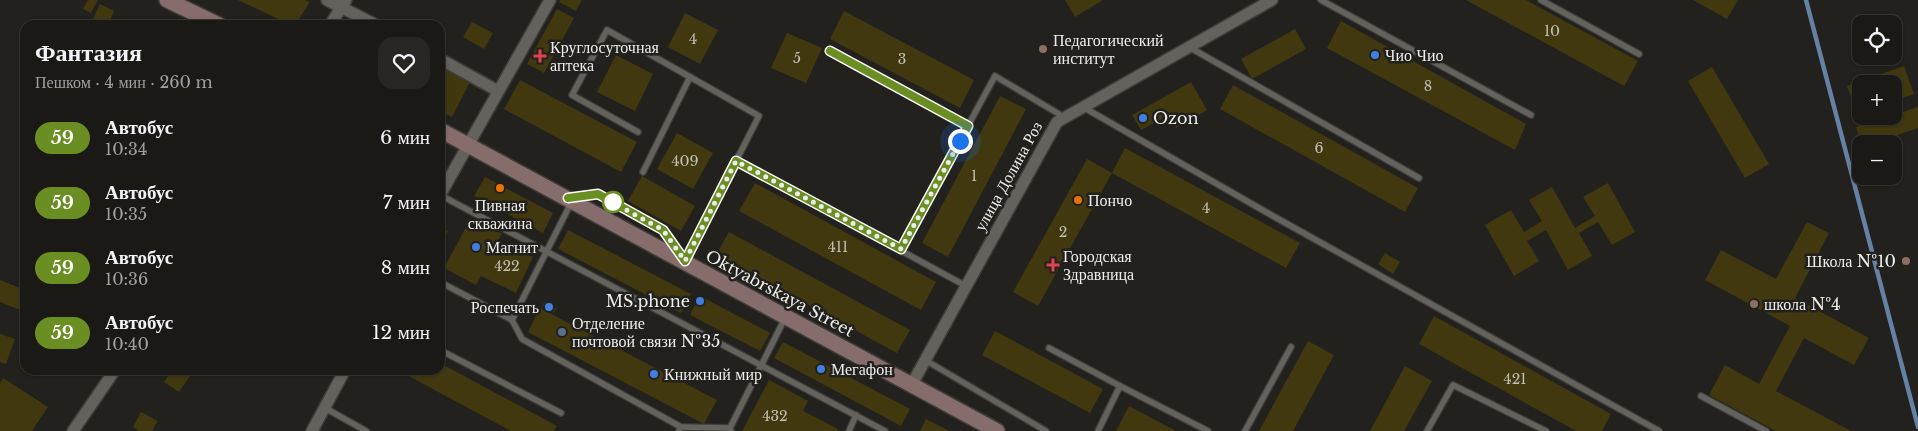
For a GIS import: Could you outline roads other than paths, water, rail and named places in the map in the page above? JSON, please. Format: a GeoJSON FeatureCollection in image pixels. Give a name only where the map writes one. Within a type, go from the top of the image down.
{"type":"FeatureCollection","features":[{"type":"Feature","properties":{"kind":"main road"},"geometry":{"type":"LineString","coordinates":[[167,0],[209,20]]}},
{"type":"Feature","properties":{"kind":"main road","name":"Oktyabrskaya Street"},"geometry":{"type":"LineString","coordinates":[[445,132],[997,431]]}},
{"type":"Feature","properties":{"kind":"street"},"geometry":{"type":"LineString","coordinates":[[327,0],[344,3],[369,20]]}},
{"type":"Feature","properties":{"kind":"street"},"geometry":{"type":"LineString","coordinates":[[445,186],[550,0]]}},
{"type":"Feature","properties":{"kind":"street","name":"улица Долина Роз"},"geometry":{"type":"LineString","coordinates":[[912,384],[1057,122],[1272,0]]}},
{"type":"Feature","properties":{"kind":"street"},"geometry":{"type":"LineString","coordinates":[[333,20],[344,3]]}},
{"type":"Feature","properties":{"kind":"street"},"geometry":{"type":"LineString","coordinates":[[445,62],[498,91]]}},
{"type":"Feature","properties":{"kind":"street"},"geometry":{"type":"LineString","coordinates":[[73,431],[112,375]]}},
{"type":"Feature","properties":{"kind":"street"},"geometry":{"type":"LineString","coordinates":[[312,431],[342,375]]}},
{"type":"Feature","properties":{"kind":"lane"},"geometry":{"type":"LineString","coordinates":[[1321,0],[1531,115]]}},
{"type":"Feature","properties":{"kind":"lane"},"geometry":{"type":"LineString","coordinates":[[1541,0],[1639,54]]}},
{"type":"Feature","properties":{"kind":"lane"},"geometry":{"type":"LineString","coordinates":[[638,132],[572,95],[607,30],[759,116],[685,261]]}},
{"type":"Feature","properties":{"kind":"lane"},"geometry":{"type":"LineString","coordinates":[[1189,47],[1420,178]]}},
{"type":"Feature","properties":{"kind":"lane"},"geometry":{"type":"LineString","coordinates":[[830,51],[968,126]]}},
{"type":"Feature","properties":{"kind":"lane"},"geometry":{"type":"LineString","coordinates":[[901,249],[995,76],[1064,117]]}},
{"type":"Feature","properties":{"kind":"lane"},"geometry":{"type":"LineString","coordinates":[[643,172],[690,77]]}},
{"type":"Feature","properties":{"kind":"lane"},"geometry":{"type":"LineString","coordinates":[[1083,107],[1281,221],[1659,431]]}},
{"type":"Feature","properties":{"kind":"lane"},"geometry":{"type":"LineString","coordinates":[[736,161],[966,286]]}},
{"type":"Feature","properties":{"kind":"lane"},"geometry":{"type":"LineString","coordinates":[[445,198],[885,431]]}},
{"type":"Feature","properties":{"kind":"lane"},"geometry":{"type":"LineString","coordinates":[[512,320],[570,199]]}},
{"type":"Feature","properties":{"kind":"lane"},"geometry":{"type":"LineString","coordinates":[[445,285],[512,320],[522,339],[680,429],[730,429],[786,316]]}},
{"type":"Feature","properties":{"kind":"lane"},"geometry":{"type":"LineString","coordinates":[[1245,431],[1291,347]]}},
{"type":"Feature","properties":{"kind":"lane"},"geometry":{"type":"LineString","coordinates":[[1050,348],[1208,431]]}},
{"type":"Feature","properties":{"kind":"lane"},"geometry":{"type":"LineString","coordinates":[[445,353],[561,413]]}},
{"type":"Feature","properties":{"kind":"lane"},"geometry":{"type":"LineString","coordinates":[[925,360],[1046,431]]}},
{"type":"Feature","properties":{"kind":"lane"},"geometry":{"type":"LineString","coordinates":[[1427,431],[1453,385],[1546,431]]}},
{"type":"Feature","properties":{"kind":"lane"},"geometry":{"type":"LineString","coordinates":[[1098,431],[1120,386]]}},
{"type":"Feature","properties":{"kind":"lane"},"geometry":{"type":"LineString","coordinates":[[1701,396],[1766,431]]}},
{"type":"Feature","properties":{"kind":"lane"},"geometry":{"type":"LineString","coordinates":[[325,408],[366,431]]}},
{"type":"Feature","properties":{"kind":"lane"},"geometry":{"type":"LineString","coordinates":[[849,431],[856,415]]}},
{"type":"Feature","properties":{"kind":"waterway"},"geometry":{"type":"LineString","coordinates":[[1806,0],[1918,427]]}},
{"type":"Feature","properties":{"kind":"place","name":"Педагогический институт"},"geometry":{"type":"Point","coordinates":[1043,49]}},
{"type":"Feature","properties":{"kind":"place","name":"Чио Чио"},"geometry":{"type":"Point","coordinates":[1375,55]}},
{"type":"Feature","properties":{"kind":"place","name":"Круглосуточная аптека"},"geometry":{"type":"Point","coordinates":[540,56]}},
{"type":"Feature","properties":{"kind":"place","name":"Ozon"},"geometry":{"type":"Point","coordinates":[1143,118]}},
{"type":"Feature","properties":{"kind":"place","name":"Пивная скважина"},"geometry":{"type":"Point","coordinates":[500,188]}},
{"type":"Feature","properties":{"kind":"place","name":"Пончо"},"geometry":{"type":"Point","coordinates":[1078,200]}},
{"type":"Feature","properties":{"kind":"place","name":"Магнит"},"geometry":{"type":"Point","coordinates":[476,247]}},
{"type":"Feature","properties":{"kind":"place","name":"Школа №10"},"geometry":{"type":"Point","coordinates":[1906,261]}},
{"type":"Feature","properties":{"kind":"place","name":"Городская Здравница"},"geometry":{"type":"Point","coordinates":[1053,265]}},
{"type":"Feature","properties":{"kind":"place","name":"MS.phone"},"geometry":{"type":"Point","coordinates":[700,301]}},
{"type":"Feature","properties":{"kind":"place","name":"школа №4"},"geometry":{"type":"Point","coordinates":[1754,304]}},
{"type":"Feature","properties":{"kind":"place","name":"Роспечать"},"geometry":{"type":"Point","coordinates":[549,307]}},
{"type":"Feature","properties":{"kind":"place","name":"Отделение почтовой связи №35"},"geometry":{"type":"Point","coordinates":[562,332]}},
{"type":"Feature","properties":{"kind":"place","name":"Мегафон"},"geometry":{"type":"Point","coordinates":[821,369]}},
{"type":"Feature","properties":{"kind":"place","name":"Книжный мир"},"geometry":{"type":"Point","coordinates":[654,374]}}]}
